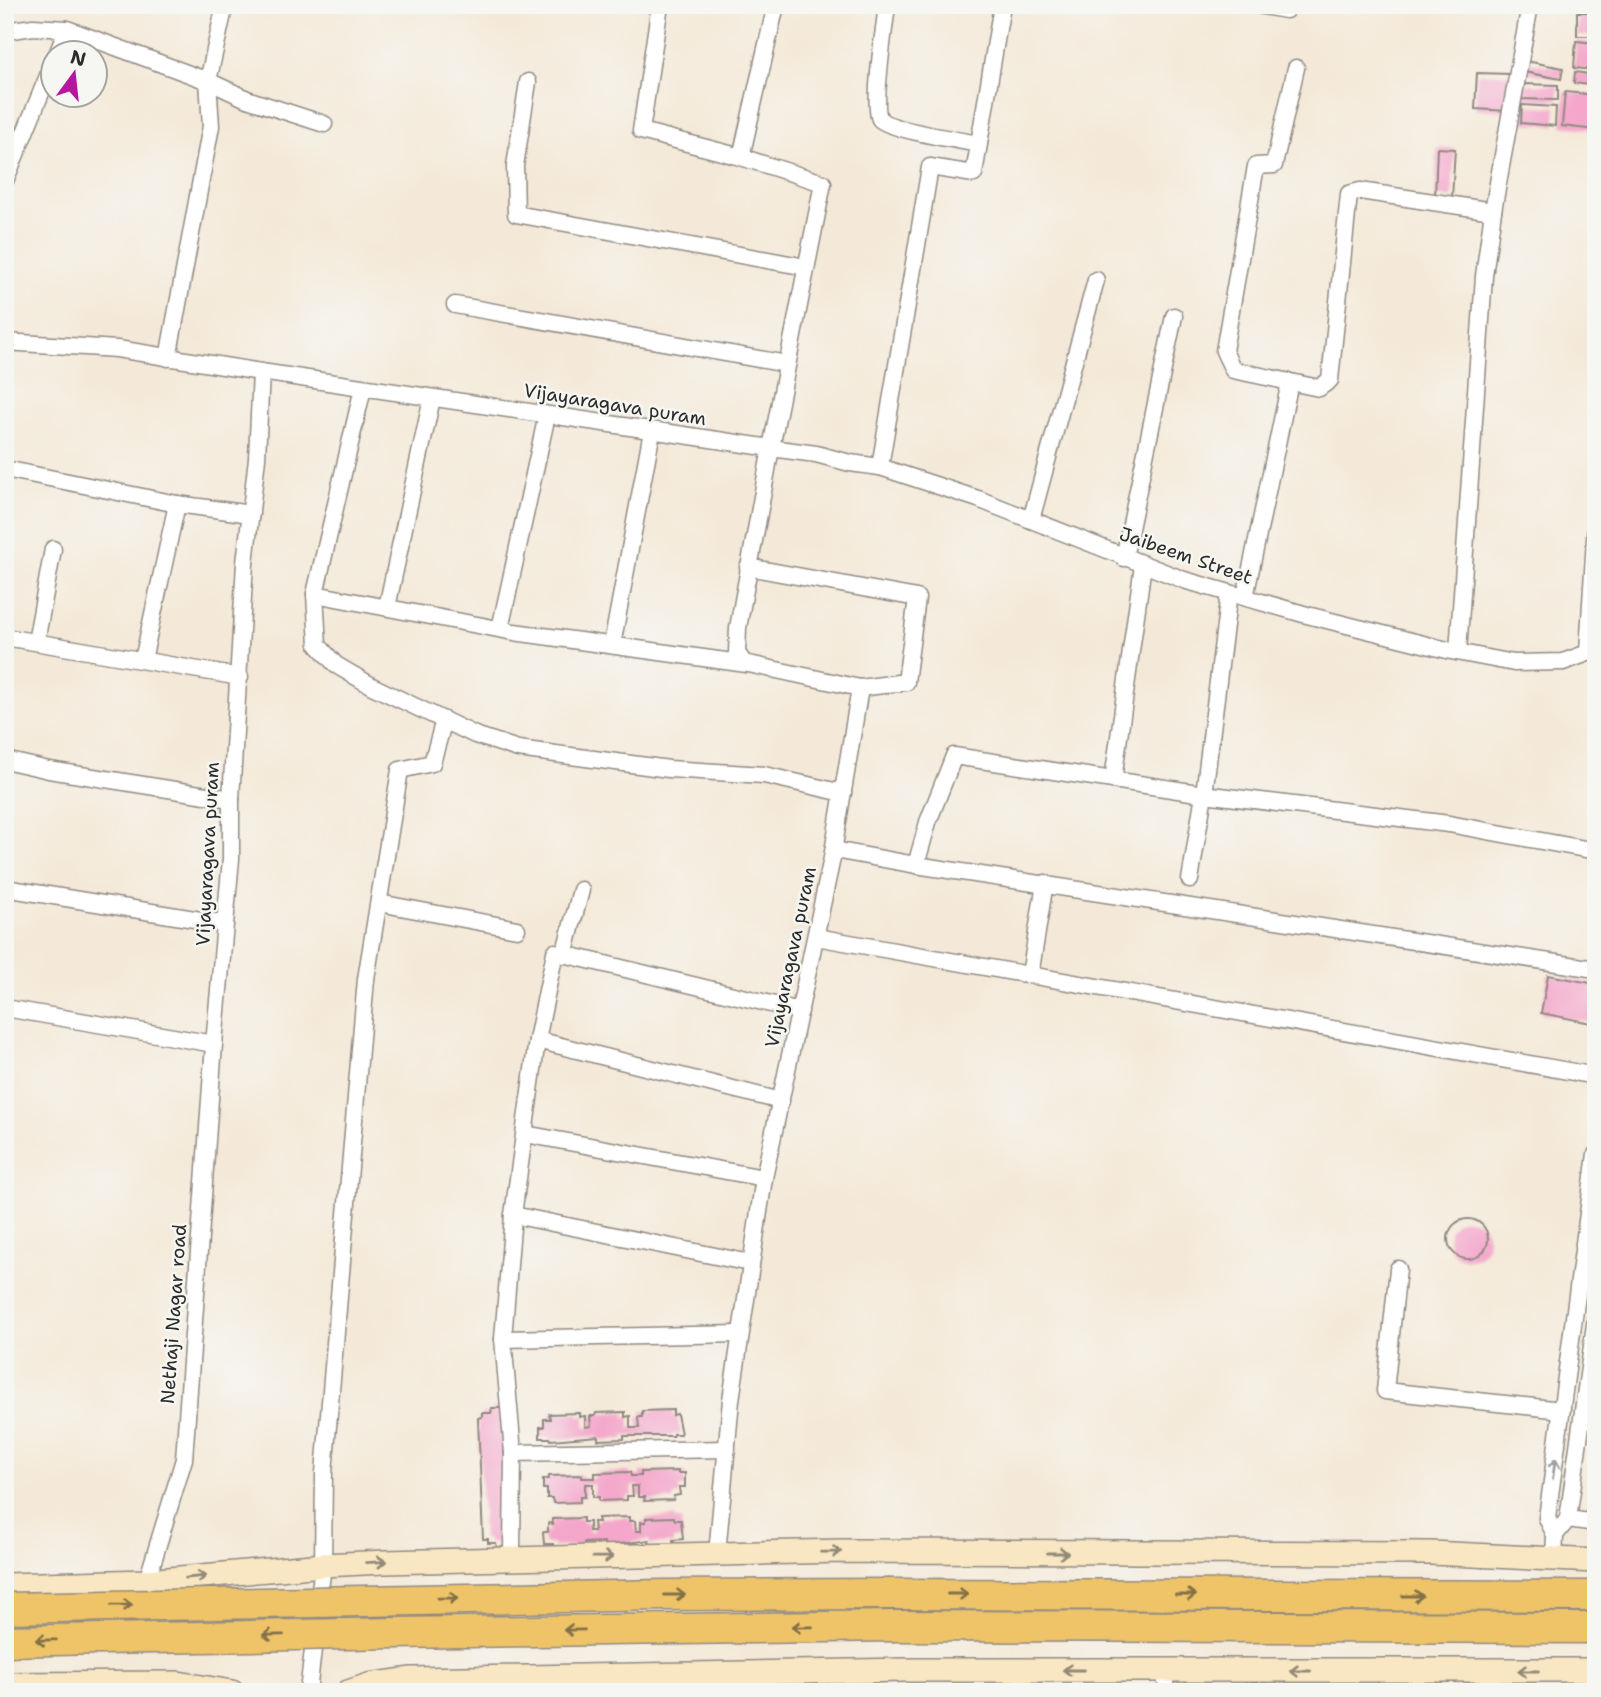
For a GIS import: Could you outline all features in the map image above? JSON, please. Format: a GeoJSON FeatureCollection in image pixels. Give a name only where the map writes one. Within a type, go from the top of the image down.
{"type":"FeatureCollection","features":[{"type":"Feature","properties":{"kind":"highway"},"geometry":{"type":"LineString","coordinates":[[5,1608],[638,1595],[1596,1597]]}},
{"type":"Feature","properties":{"kind":"highway"},"geometry":{"type":"LineString","coordinates":[[5,1641],[894,1626],[1596,1628]]}},
{"type":"Feature","properties":{"kind":"main road"},"geometry":{"type":"LineString","coordinates":[[5,1585],[147,1581],[323,1565],[512,1558],[842,1552],[1431,1553],[1596,1561]]}},
{"type":"Feature","properties":{"kind":"main road"},"geometry":{"type":"LineString","coordinates":[[348,1692],[369,1685],[412,1679],[443,1685],[907,1670],[1166,1681],[1596,1671]]}},
{"type":"Feature","properties":{"kind":"main road"},"geometry":{"type":"LineString","coordinates":[[5,1684],[178,1683],[232,1692]]}},
{"type":"Feature","properties":{"kind":"street"},"geometry":{"type":"LineString","coordinates":[[168,358],[211,126],[208,81],[225,5]]}},
{"type":"Feature","properties":{"kind":"street"},"geometry":{"type":"LineString","coordinates":[[660,5],[641,131],[741,157],[823,183],[738,628],[737,653],[747,664]]}},
{"type":"Feature","properties":{"kind":"street"},"geometry":{"type":"LineString","coordinates":[[741,157],[776,5]]}},
{"type":"Feature","properties":{"kind":"street"},"geometry":{"type":"LineString","coordinates":[[887,5],[878,83],[878,115],[881,121],[896,127],[979,144]]}},
{"type":"Feature","properties":{"kind":"street"},"geometry":{"type":"LineString","coordinates":[[880,467],[930,167],[974,174],[1002,5]]}},
{"type":"Feature","properties":{"kind":"street"},"geometry":{"type":"LineString","coordinates":[[1257,5],[1286,10]]}},
{"type":"Feature","properties":{"kind":"street"},"geometry":{"type":"LineString","coordinates":[[1458,652],[1485,276],[1493,211],[1530,5]]}},
{"type":"Feature","properties":{"kind":"street"},"geometry":{"type":"LineString","coordinates":[[5,31],[33,27],[67,29],[180,73],[208,81],[247,99],[324,124]]}},
{"type":"Feature","properties":{"kind":"street"},"geometry":{"type":"LineString","coordinates":[[63,38],[67,29]]}},
{"type":"Feature","properties":{"kind":"street"},"geometry":{"type":"LineString","coordinates":[[1296,68],[1274,165],[1256,166],[1224,351],[1233,370],[1319,387],[1330,380],[1349,194],[1360,191],[1493,211]]}},
{"type":"Feature","properties":{"kind":"street"},"geometry":{"type":"LineString","coordinates":[[528,82],[515,166],[516,214],[806,267]]}},
{"type":"Feature","properties":{"kind":"street"},"geometry":{"type":"LineString","coordinates":[[5,181],[38,100]]}},
{"type":"Feature","properties":{"kind":"street"},"geometry":{"type":"LineString","coordinates":[[1031,520],[1096,280]]}},
{"type":"Feature","properties":{"kind":"street"},"geometry":{"type":"LineString","coordinates":[[455,305],[787,364]]}},
{"type":"Feature","properties":{"kind":"street"},"geometry":{"type":"LineString","coordinates":[[1124,558],[1174,316]]}},
{"type":"Feature","properties":{"kind":"street"},"geometry":{"type":"LineString","coordinates":[[5,342],[117,349],[261,372]]}},
{"type":"Feature","properties":{"kind":"street","name":"Vijayaragava puram"},"geometry":{"type":"LineString","coordinates":[[214,1044],[230,859],[245,563],[261,372],[771,449]]}},
{"type":"Feature","properties":{"kind":"street"},"geometry":{"type":"LineString","coordinates":[[1190,880],[1237,595],[1290,382]]}},
{"type":"Feature","properties":{"kind":"street"},"geometry":{"type":"LineString","coordinates":[[362,388],[315,594],[318,645],[337,665],[372,686],[475,735],[518,749],[669,769],[764,775],[843,793]]}},
{"type":"Feature","properties":{"kind":"street"},"geometry":{"type":"LineString","coordinates":[[387,607],[432,398]]}},
{"type":"Feature","properties":{"kind":"street"},"geometry":{"type":"LineString","coordinates":[[499,629],[547,415]]}},
{"type":"Feature","properties":{"kind":"street"},"geometry":{"type":"LineString","coordinates":[[612,645],[652,431]]}},
{"type":"Feature","properties":{"kind":"street","name":"Jaibeem Street"},"geometry":{"type":"LineString","coordinates":[[771,449],[816,454],[880,467],[978,499],[1143,565],[1307,615],[1514,663],[1563,662],[1592,651]]}},
{"type":"Feature","properties":{"kind":"street"},"geometry":{"type":"LineString","coordinates":[[5,469],[177,505],[251,514]]}},
{"type":"Feature","properties":{"kind":"street"},"geometry":{"type":"LineString","coordinates":[[143,660],[177,505]]}},
{"type":"Feature","properties":{"kind":"street"},"geometry":{"type":"LineString","coordinates":[[1592,651],[1596,522]]}},
{"type":"Feature","properties":{"kind":"street"},"geometry":{"type":"LineString","coordinates":[[36,642],[53,549]]}},
{"type":"Feature","properties":{"kind":"street"},"geometry":{"type":"LineString","coordinates":[[1113,780],[1143,565]]}},
{"type":"Feature","properties":{"kind":"street"},"geometry":{"type":"LineString","coordinates":[[315,594],[499,629],[747,664],[860,688],[906,682],[917,598],[748,567]]}},
{"type":"Feature","properties":{"kind":"street"},"geometry":{"type":"LineString","coordinates":[[5,637],[240,677]]}},
{"type":"Feature","properties":{"kind":"street","name":"Vijayaragava puram"},"geometry":{"type":"LineString","coordinates":[[717,1554],[740,1334],[764,1178],[834,850],[860,688]]}},
{"type":"Feature","properties":{"kind":"street"},"geometry":{"type":"LineString","coordinates":[[308,1692],[323,1565],[324,1473],[366,979],[400,770],[432,764],[444,720]]}},
{"type":"Feature","properties":{"kind":"street"},"geometry":{"type":"LineString","coordinates":[[916,865],[928,822],[954,756],[1204,794],[1449,824],[1596,851]]}},
{"type":"Feature","properties":{"kind":"street"},"geometry":{"type":"LineString","coordinates":[[5,760],[49,771],[231,799]]}},
{"type":"Feature","properties":{"kind":"street"},"geometry":{"type":"LineString","coordinates":[[834,850],[916,865],[1596,969]]}},
{"type":"Feature","properties":{"kind":"street"},"geometry":{"type":"LineString","coordinates":[[1030,975],[1045,883]]}},
{"type":"Feature","properties":{"kind":"street"},"geometry":{"type":"LineString","coordinates":[[5,888],[225,923]]}},
{"type":"Feature","properties":{"kind":"street"},"geometry":{"type":"LineString","coordinates":[[564,955],[581,890]]}},
{"type":"Feature","properties":{"kind":"street"},"geometry":{"type":"LineString","coordinates":[[379,903],[517,929]]}},
{"type":"Feature","properties":{"kind":"street"},"geometry":{"type":"LineString","coordinates":[[816,937],[1596,1076]]}},
{"type":"Feature","properties":{"kind":"street"},"geometry":{"type":"LineString","coordinates":[[512,1558],[513,1453],[503,1339],[513,1215],[537,1040],[555,952],[800,1011]]}},
{"type":"Feature","properties":{"kind":"street"},"geometry":{"type":"LineString","coordinates":[[5,1008],[214,1044]]}},
{"type":"Feature","properties":{"kind":"street"},"geometry":{"type":"LineString","coordinates":[[537,1040],[781,1101]]}},
{"type":"Feature","properties":{"kind":"street","name":"Nethaji Nagar road"},"geometry":{"type":"LineString","coordinates":[[147,1581],[184,1459],[214,1044]]}},
{"type":"Feature","properties":{"kind":"street"},"geometry":{"type":"LineString","coordinates":[[525,1134],[764,1178]]}},
{"type":"Feature","properties":{"kind":"street"},"geometry":{"type":"LineString","coordinates":[[1553,1560],[1555,1535],[1547,1518],[1596,1154]]}},
{"type":"Feature","properties":{"kind":"street"},"geometry":{"type":"LineString","coordinates":[[513,1215],[750,1263]]}},
{"type":"Feature","properties":{"kind":"street"},"geometry":{"type":"LineString","coordinates":[[1398,1269],[1385,1391],[1562,1410]]}},
{"type":"Feature","properties":{"kind":"street"},"geometry":{"type":"LineString","coordinates":[[1555,1535],[1567,1519],[1596,1317]]}},
{"type":"Feature","properties":{"kind":"street"},"geometry":{"type":"LineString","coordinates":[[503,1339],[740,1334]]}},
{"type":"Feature","properties":{"kind":"street"},"geometry":{"type":"LineString","coordinates":[[513,1453],[727,1449]]}},
{"type":"Feature","properties":{"kind":"street"},"geometry":{"type":"LineString","coordinates":[[1567,1519],[1596,1523]]}},
{"type":"Feature","properties":{"kind":"building"},"geometry":{"type":"Polygon","coordinates":[[[1577,12],[1596,12],[1596,36],[1577,36],[1577,12]]]}},
{"type":"Feature","properties":{"kind":"building"},"geometry":{"type":"Polygon","coordinates":[[[1576,41],[1596,43],[1596,70],[1574,68],[1576,41]]]}},
{"type":"Feature","properties":{"kind":"building"},"geometry":{"type":"Polygon","coordinates":[[[1526,61],[1563,68],[1561,79],[1524,72],[1526,61]]]}},
{"type":"Feature","properties":{"kind":"building"},"geometry":{"type":"Polygon","coordinates":[[[1575,72],[1596,75],[1596,86],[1574,83],[1575,72]]]}},
{"type":"Feature","properties":{"kind":"building"},"geometry":{"type":"Polygon","coordinates":[[[1477,73],[1510,74],[1508,111],[1475,109],[1477,73]]]}},
{"type":"Feature","properties":{"kind":"building"},"geometry":{"type":"Polygon","coordinates":[[[1522,84],[1558,85],[1558,100],[1521,99],[1522,84]]]}},
{"type":"Feature","properties":{"kind":"building"},"geometry":{"type":"Polygon","coordinates":[[[1565,92],[1596,95],[1596,130],[1562,126],[1565,92]]]}},
{"type":"Feature","properties":{"kind":"building"},"geometry":{"type":"Polygon","coordinates":[[[1522,105],[1556,107],[1555,126],[1521,123],[1522,105]]]}},
{"type":"Feature","properties":{"kind":"building"},"geometry":{"type":"Polygon","coordinates":[[[1437,148],[1455,149],[1452,198],[1435,197],[1437,148]]]}},
{"type":"Feature","properties":{"kind":"building"},"geometry":{"type":"Polygon","coordinates":[[[1548,975],[1596,984],[1596,1024],[1541,1013],[1548,975]]]}},
{"type":"Feature","properties":{"kind":"building"},"geometry":{"type":"Polygon","coordinates":[[[1468,1219],[1482,1225],[1488,1239],[1482,1253],[1468,1259],[1454,1253],[1448,1239],[1454,1225],[1468,1219]]]}},
{"type":"Feature","properties":{"kind":"building"},"geometry":{"type":"Polygon","coordinates":[[[492,1408],[503,1408],[508,1548],[497,1548],[496,1543],[488,1543],[488,1539],[483,1539],[478,1418],[482,1417],[482,1413],[491,1413],[492,1408]]]}},
{"type":"Feature","properties":{"kind":"building"},"geometry":{"type":"Polygon","coordinates":[[[673,1410],[673,1415],[677,1414],[681,1434],[673,1436],[624,1436],[624,1439],[598,1440],[598,1436],[551,1440],[540,1438],[540,1427],[544,1427],[544,1419],[550,1419],[549,1414],[579,1413],[579,1417],[585,1416],[585,1427],[591,1426],[590,1416],[595,1416],[596,1413],[625,1412],[625,1417],[630,1416],[630,1428],[639,1428],[638,1417],[642,1417],[642,1411],[673,1410]]]}},
{"type":"Feature","properties":{"kind":"building"},"geometry":{"type":"Polygon","coordinates":[[[630,1472],[631,1476],[641,1476],[641,1472],[685,1473],[685,1487],[679,1487],[680,1495],[674,1496],[673,1500],[644,1501],[645,1497],[638,1497],[638,1486],[632,1486],[633,1496],[627,1496],[627,1500],[599,1501],[599,1497],[593,1497],[593,1484],[585,1484],[585,1497],[580,1497],[580,1502],[553,1503],[552,1498],[547,1498],[547,1489],[543,1489],[543,1479],[548,1479],[549,1476],[582,1475],[582,1478],[595,1478],[595,1473],[630,1472]]]}},
{"type":"Feature","properties":{"kind":"building"},"geometry":{"type":"Polygon","coordinates":[[[629,1517],[629,1521],[635,1521],[636,1531],[641,1531],[641,1522],[646,1522],[646,1518],[674,1517],[675,1520],[681,1520],[683,1539],[673,1540],[673,1544],[650,1544],[649,1540],[605,1546],[604,1542],[584,1543],[584,1546],[553,1547],[553,1544],[544,1544],[543,1532],[548,1532],[548,1523],[553,1524],[552,1519],[583,1518],[583,1522],[589,1522],[589,1531],[594,1531],[593,1522],[599,1522],[598,1518],[629,1517]]]}}]}
